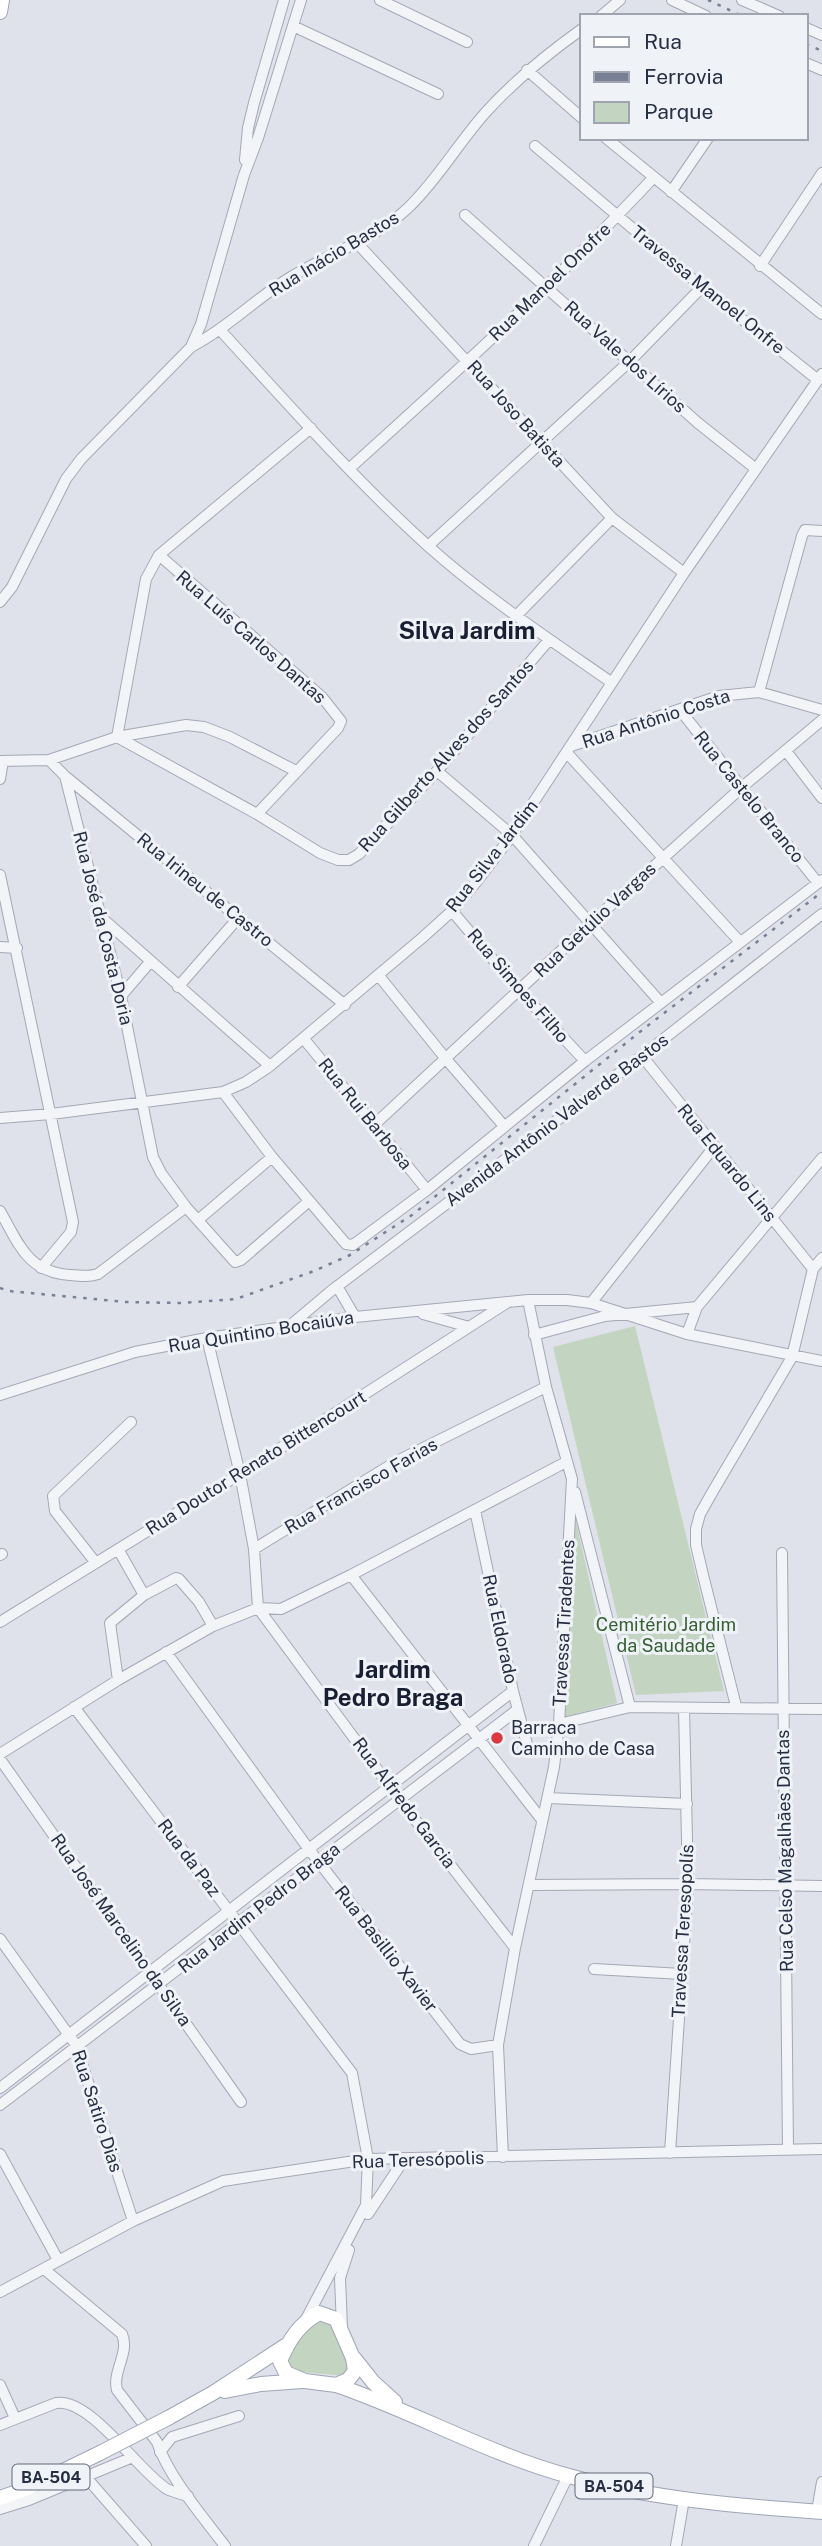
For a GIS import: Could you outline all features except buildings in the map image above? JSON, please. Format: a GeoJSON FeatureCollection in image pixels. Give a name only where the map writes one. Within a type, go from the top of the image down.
{"type":"FeatureCollection","features":[{"type":"Feature","properties":{"kind":"main road"},"geometry":{"type":"LineString","coordinates":[[0,12],[2,0]]}},
{"type":"Feature","properties":{"kind":"main road"},"geometry":{"type":"LineString","coordinates":[[305,2320],[319,2313],[326,2314],[336,2319],[342,2330]]}},
{"type":"Feature","properties":{"kind":"main road","name":"BA-504"},"geometry":{"type":"LineString","coordinates":[[0,2498],[26,2489],[100,2453],[214,2393],[286,2345],[305,2320]]}},
{"type":"Feature","properties":{"kind":"main road","name":"BA-504"},"geometry":{"type":"LineString","coordinates":[[342,2330],[353,2358],[379,2388],[416,2417]]}},
{"type":"Feature","properties":{"kind":"main road"},"geometry":{"type":"LineString","coordinates":[[286,2345],[280,2361],[283,2368],[304,2381]]}},
{"type":"Feature","properties":{"kind":"main road"},"geometry":{"type":"LineString","coordinates":[[336,2385],[348,2380],[355,2371],[353,2358]]}},
{"type":"Feature","properties":{"kind":"main road","name":"BA-504"},"geometry":{"type":"LineString","coordinates":[[214,2393],[261,2384],[304,2381],[336,2385],[568,2476],[656,2497],[820,2512]]}},
{"type":"Feature","properties":{"kind":"street"},"geometry":{"type":"LineString","coordinates":[[244,175],[248,128],[284,0]]}},
{"type":"Feature","properties":{"kind":"street"},"geometry":{"type":"LineString","coordinates":[[0,602],[12,587],[61,490],[81,459],[191,347],[201,324],[244,175],[301,0]]}},
{"type":"Feature","properties":{"kind":"street"},"geometry":{"type":"LineString","coordinates":[[380,0],[467,42]]}},
{"type":"Feature","properties":{"kind":"street"},"geometry":{"type":"LineString","coordinates":[[603,14],[620,0]]}},
{"type":"Feature","properties":{"kind":"street"},"geometry":{"type":"LineString","coordinates":[[673,0],[700,14]]}},
{"type":"Feature","properties":{"kind":"street"},"geometry":{"type":"LineString","coordinates":[[742,0],[766,4]]}},
{"type":"Feature","properties":{"kind":"street"},"geometry":{"type":"LineString","coordinates":[[275,29],[292,30],[438,94]]}},
{"type":"Feature","properties":{"kind":"street","name":"Rua Inácio Bastos"},"geometry":{"type":"LineString","coordinates":[[191,347],[221,331],[290,277],[357,243],[408,209],[485,113],[527,70],[580,30]]}},
{"type":"Feature","properties":{"kind":"street"},"geometry":{"type":"LineString","coordinates":[[527,70],[580,116]]}},
{"type":"Feature","properties":{"kind":"street"},"geometry":{"type":"LineString","coordinates":[[612,140],[760,266],[822,314]]}},
{"type":"Feature","properties":{"kind":"street"},"geometry":{"type":"LineString","coordinates":[[671,192],[707,140]]}},
{"type":"Feature","properties":{"kind":"street","name":"Travessa Manoel Onfre"},"geometry":{"type":"LineString","coordinates":[[535,146],[702,286],[820,377]]}},
{"type":"Feature","properties":{"kind":"street"},"geometry":{"type":"LineString","coordinates":[[760,266],[822,173]]}},
{"type":"Feature","properties":{"kind":"street","name":"Rua Manoel Onofre"},"geometry":{"type":"LineString","coordinates":[[350,468],[546,287],[654,177]]}},
{"type":"Feature","properties":{"kind":"street","name":"Rua Vale dos Lírios"},"geometry":{"type":"LineString","coordinates":[[465,215],[698,423],[756,469]]}},
{"type":"Feature","properties":{"kind":"street","name":"Rua Joso Batista"},"geometry":{"type":"LineString","coordinates":[[357,243],[611,518],[684,573]]}},
{"type":"Feature","properties":{"kind":"street"},"geometry":{"type":"LineString","coordinates":[[428,546],[630,361],[702,286]]}},
{"type":"Feature","properties":{"kind":"street"},"geometry":{"type":"LineString","coordinates":[[221,331],[311,428],[428,546],[516,616],[611,682]]}},
{"type":"Feature","properties":{"kind":"street","name":"Rua Silva Jardim"},"geometry":{"type":"LineString","coordinates":[[0,1118],[223,1092],[246,1082],[270,1066],[345,1005],[452,911],[512,835],[684,573],[820,377]]}},
{"type":"Feature","properties":{"kind":"street"},"geometry":{"type":"LineString","coordinates":[[117,737],[146,579],[159,555],[311,428]]}},
{"type":"Feature","properties":{"kind":"street"},"geometry":{"type":"LineString","coordinates":[[516,616],[611,518]]}},
{"type":"Feature","properties":{"kind":"street"},"geometry":{"type":"LineString","coordinates":[[759,692],[802,536],[805,530],[809,529],[822,531]]}},
{"type":"Feature","properties":{"kind":"street","name":"Rua Luís Carlos Dantas"},"geometry":{"type":"LineString","coordinates":[[159,555],[322,697],[341,721],[338,728],[257,814]]}},
{"type":"Feature","properties":{"kind":"street","name":"Rua Gilberto Alves dos Santos"},"geometry":{"type":"LineString","coordinates":[[117,737],[257,814],[320,853],[338,860],[349,860],[359,854],[438,771],[549,639]]}},
{"type":"Feature","properties":{"kind":"street","name":"Rua Antônio Costa"},"geometry":{"type":"LineString","coordinates":[[569,750],[719,696],[759,692],[822,710]]}},
{"type":"Feature","properties":{"kind":"street","name":"Rua Castelo Branco"},"geometry":{"type":"LineString","coordinates":[[680,710],[741,788],[820,881]]}},
{"type":"Feature","properties":{"kind":"street","name":"Rua Getúlio Vargas"},"geometry":{"type":"LineString","coordinates":[[374,1125],[591,923],[741,788],[822,720]]}},
{"type":"Feature","properties":{"kind":"street"},"geometry":{"type":"LineString","coordinates":[[0,779],[2,761],[49,760],[117,737],[186,725],[204,727],[230,737],[296,771]]}},
{"type":"Feature","properties":{"kind":"street"},"geometry":{"type":"LineString","coordinates":[[569,750],[740,942]]}},
{"type":"Feature","properties":{"kind":"street"},"geometry":{"type":"LineString","coordinates":[[786,751],[822,798]]}},
{"type":"Feature","properties":{"kind":"street"},"geometry":{"type":"LineString","coordinates":[[49,760],[65,776]]}},
{"type":"Feature","properties":{"kind":"street"},"geometry":{"type":"LineString","coordinates":[[438,771],[512,835],[661,1003]]}},
{"type":"Feature","properties":{"kind":"street","name":"Rua Irineu de Castro"},"geometry":{"type":"LineString","coordinates":[[65,776],[345,1005]]}},
{"type":"Feature","properties":{"kind":"street","name":"Rua José da Costa Doria"},"geometry":{"type":"LineString","coordinates":[[65,776],[121,996],[153,1157],[161,1173],[186,1207],[235,1262],[241,1260],[308,1202]]}},
{"type":"Feature","properties":{"kind":"street"},"geometry":{"type":"LineString","coordinates":[[0,875],[73,1222],[71,1232],[41,1268]]}},
{"type":"Feature","properties":{"kind":"street","name":"Avenida Antônio Valverde Bastos"},"geometry":{"type":"LineString","coordinates":[[308,1202],[346,1245],[354,1245],[585,1061],[820,881]]}},
{"type":"Feature","properties":{"kind":"street","name":"Rua Simoes Filho"},"geometry":{"type":"LineString","coordinates":[[452,911],[519,990],[585,1061]]}},
{"type":"Feature","properties":{"kind":"street","name":"Avenida Antônio Valverde Bastos"},"geometry":{"type":"LineString","coordinates":[[292,1325],[337,1286],[642,1056],[822,914]]}},
{"type":"Feature","properties":{"kind":"street"},"geometry":{"type":"LineString","coordinates":[[178,987],[239,917]]}},
{"type":"Feature","properties":{"kind":"street"},"geometry":{"type":"LineString","coordinates":[[102,918],[270,1066]]}},
{"type":"Feature","properties":{"kind":"street"},"geometry":{"type":"LineString","coordinates":[[0,947],[17,948]]}},
{"type":"Feature","properties":{"kind":"street"},"geometry":{"type":"LineString","coordinates":[[121,996],[150,962]]}},
{"type":"Feature","properties":{"kind":"street"},"geometry":{"type":"LineString","coordinates":[[379,976],[504,1126]]}},
{"type":"Feature","properties":{"kind":"street","name":"Rua Rui Barbosa"},"geometry":{"type":"LineString","coordinates":[[304,1039],[426,1190]]}},
{"type":"Feature","properties":{"kind":"street","name":"Rua Eduardo Lins"},"geometry":{"type":"LineString","coordinates":[[642,1056],[813,1269]]}},
{"type":"Feature","properties":{"kind":"street"},"geometry":{"type":"LineString","coordinates":[[223,1092],[308,1202]]}},
{"type":"Feature","properties":{"kind":"street"},"geometry":{"type":"LineString","coordinates":[[591,1303],[714,1147]]}},
{"type":"Feature","properties":{"kind":"street"},"geometry":{"type":"LineString","coordinates":[[198,1220],[272,1157]]}},
{"type":"Feature","properties":{"kind":"street"},"geometry":{"type":"LineString","coordinates":[[687,1334],[697,1307],[822,1158]]}},
{"type":"Feature","properties":{"kind":"street"},"geometry":{"type":"LineString","coordinates":[[0,1211],[27,1257],[41,1268],[64,1275],[88,1276],[98,1274],[186,1207]]}},
{"type":"Feature","properties":{"kind":"street"},"geometry":{"type":"LineString","coordinates":[[736,1706],[699,1555],[696,1529],[713,1491],[792,1357],[813,1269],[822,1258]]}},
{"type":"Feature","properties":{"kind":"street"},"geometry":{"type":"LineString","coordinates":[[337,1286],[355,1317]]}},
{"type":"Feature","properties":{"kind":"street","name":"Rua Quintino Bocaiúva"},"geometry":{"type":"LineString","coordinates":[[0,1395],[135,1352],[207,1338],[355,1317],[510,1300],[568,1300],[591,1303],[687,1334],[822,1362]]}},
{"type":"Feature","properties":{"kind":"street","name":"Rua Doutor Renato Bittencourt"},"geometry":{"type":"LineString","coordinates":[[0,1622],[240,1474],[510,1300]]}},
{"type":"Feature","properties":{"kind":"street","name":"Travessa Tiradentes"},"geometry":{"type":"LineString","coordinates":[[503,2157],[498,2045],[515,1948],[548,1798],[559,1724],[572,1479],[546,1387],[528,1300]]}},
{"type":"Feature","properties":{"kind":"street"},"geometry":{"type":"LineString","coordinates":[[534,1335],[621,1314],[697,1307]]}},
{"type":"Feature","properties":{"kind":"street"},"geometry":{"type":"LineString","coordinates":[[417,1312],[469,1327]]}},
{"type":"Feature","properties":{"kind":"street"},"geometry":{"type":"LineString","coordinates":[[207,1338],[240,1474],[254,1549],[258,1608]]}},
{"type":"Feature","properties":{"kind":"street","name":"Rua Francisco Farias"},"geometry":{"type":"LineString","coordinates":[[254,1549],[397,1461],[546,1387]]}},
{"type":"Feature","properties":{"kind":"street"},"geometry":{"type":"LineString","coordinates":[[96,1563],[55,1511],[53,1496],[131,1422]]}},
{"type":"Feature","properties":{"kind":"street"},"geometry":{"type":"LineString","coordinates":[[0,1756],[118,1680],[213,1626],[258,1608],[281,1609],[566,1462]]}},
{"type":"Feature","properties":{"kind":"street"},"geometry":{"type":"LineString","coordinates":[[572,1479],[630,1707]]}},
{"type":"Feature","properties":{"kind":"street","name":"Rua Eldorado"},"geometry":{"type":"LineString","coordinates":[[475,1510],[517,1710],[528,1748]]}},
{"type":"Feature","properties":{"kind":"street"},"geometry":{"type":"LineString","coordinates":[[118,1549],[144,1595]]}},
{"type":"Feature","properties":{"kind":"street","name":"Rua Celso Magalhães Dantas"},"geometry":{"type":"LineString","coordinates":[[782,1553],[788,2150]]}},
{"type":"Feature","properties":{"kind":"street"},"geometry":{"type":"LineString","coordinates":[[351,1575],[542,1821]]}},
{"type":"Feature","properties":{"kind":"street"},"geometry":{"type":"LineString","coordinates":[[118,1680],[110,1623],[144,1595],[176,1578],[179,1579],[199,1602],[213,1626]]}},
{"type":"Feature","properties":{"kind":"street","name":"Rua Alfredo Garcia"},"geometry":{"type":"LineString","coordinates":[[258,1608],[515,1948]]}},
{"type":"Feature","properties":{"kind":"street","name":"Rua Basillio Xavier"},"geometry":{"type":"LineString","coordinates":[[166,1652],[308,1848],[462,2047],[471,2049],[498,2045]]}},
{"type":"Feature","properties":{"kind":"street","name":"Rua Jardim Pedro Braga"},"geometry":{"type":"LineString","coordinates":[[0,2088],[513,1691]]}},
{"type":"Feature","properties":{"kind":"street"},"geometry":{"type":"LineString","coordinates":[[559,1724],[630,1707],[736,1706],[822,1709]]}},
{"type":"Feature","properties":{"kind":"street","name":"Rua da Paz"},"geometry":{"type":"LineString","coordinates":[[74,1707],[349,2068],[368,2159],[365,2207],[305,2320]]}},
{"type":"Feature","properties":{"kind":"street","name":"Travessa Teresopolís"},"geometry":{"type":"LineString","coordinates":[[670,2153],[688,1884],[684,1708]]}},
{"type":"Feature","properties":{"kind":"street","name":"Rua Jardim Pedro Braga"},"geometry":{"type":"LineString","coordinates":[[0,2105],[517,1710]]}},
{"type":"Feature","properties":{"kind":"street","name":"Rua José Marcelino da Silva"},"geometry":{"type":"LineString","coordinates":[[0,1756],[241,2102]]}},
{"type":"Feature","properties":{"kind":"street"},"geometry":{"type":"LineString","coordinates":[[548,1798],[687,1804]]}},
{"type":"Feature","properties":{"kind":"street"},"geometry":{"type":"LineString","coordinates":[[529,1885],[822,1886]]}},
{"type":"Feature","properties":{"kind":"street","name":"Rua Satiro Dias"},"geometry":{"type":"LineString","coordinates":[[0,1939],[76,2046],[133,2221]]}},
{"type":"Feature","properties":{"kind":"street"},"geometry":{"type":"LineString","coordinates":[[594,1969],[682,1974]]}},
{"type":"Feature","properties":{"kind":"street","name":"Rua Teresópolis"},"geometry":{"type":"LineString","coordinates":[[0,2292],[133,2221],[214,2183],[368,2159],[822,2149]]}},
{"type":"Feature","properties":{"kind":"street"},"geometry":{"type":"LineString","coordinates":[[0,2154],[58,2260]]}},
{"type":"Feature","properties":{"kind":"street"},"geometry":{"type":"LineString","coordinates":[[342,2330],[340,2278],[346,2256],[370,2209],[405,2158]]}},
{"type":"Feature","properties":{"kind":"street"},"geometry":{"type":"LineString","coordinates":[[44,2269],[122,2334],[125,2344],[116,2381],[117,2390],[157,2442],[160,2452],[188,2496],[225,2546]]}},
{"type":"Feature","properties":{"kind":"street"},"geometry":{"type":"LineString","coordinates":[[0,2385],[15,2418]]}},
{"type":"Feature","properties":{"kind":"street"},"geometry":{"type":"LineString","coordinates":[[0,2425],[63,2402],[73,2405],[104,2428],[168,2489],[188,2496]]}},
{"type":"Feature","properties":{"kind":"street"},"geometry":{"type":"LineString","coordinates":[[160,2452],[172,2437],[239,2416]]}},
{"type":"Feature","properties":{"kind":"street"},"geometry":{"type":"LineString","coordinates":[[0,2509],[29,2500],[133,2457]]}},
{"type":"Feature","properties":{"kind":"street"},"geometry":{"type":"LineString","coordinates":[[85,2476],[146,2546]]}},
{"type":"Feature","properties":{"kind":"street"},"geometry":{"type":"LineString","coordinates":[[534,2546],[568,2476]]}},
{"type":"Feature","properties":{"kind":"street"},"geometry":{"type":"LineString","coordinates":[[820,2512],[822,2482]]}},
{"type":"Feature","properties":{"kind":"street"},"geometry":{"type":"LineString","coordinates":[[676,2546],[684,2499]]}},
{"type":"Feature","properties":{"kind":"green space","name":"Cemitério Jardim da Saudade"},"geometry":{"type":"Polygon","coordinates":[[[635,1326],[724,1691],[636,1695],[553,1347],[635,1326]]]}},
{"type":"Feature","properties":{"kind":"green space"},"geometry":{"type":"Polygon","coordinates":[[[575,1517],[617,1703],[564,1717],[575,1517]]]}},
{"type":"Feature","properties":{"kind":"green space"},"geometry":{"type":"Polygon","coordinates":[[[317,2317],[332,2319],[351,2363],[346,2376],[291,2371],[285,2357],[317,2317]]]}},
{"type":"Feature","properties":{"kind":"railway"},"geometry":{"type":"LineString","coordinates":[[708,0],[738,14]]}},
{"type":"Feature","properties":{"kind":"railway"},"geometry":{"type":"LineString","coordinates":[[808,45],[822,51]]}},
{"type":"Feature","properties":{"kind":"railway"},"geometry":{"type":"LineString","coordinates":[[0,1288],[125,1302],[180,1303],[236,1299],[350,1255],[412,1215],[646,1027],[822,892]]}},
{"type":"Feature","properties":{"kind":"place","name":"Barraca Caminho de Casa"},"geometry":{"type":"Point","coordinates":[497,1738]}},
{"type":"Feature","properties":{"kind":"district","name":"Silva Jardim"},"geometry":{"type":"Point","coordinates":[467,631]}},
{"type":"Feature","properties":{"kind":"district","name":"Jardim Pedro Braga"},"geometry":{"type":"Point","coordinates":[393,1684]}}]}
